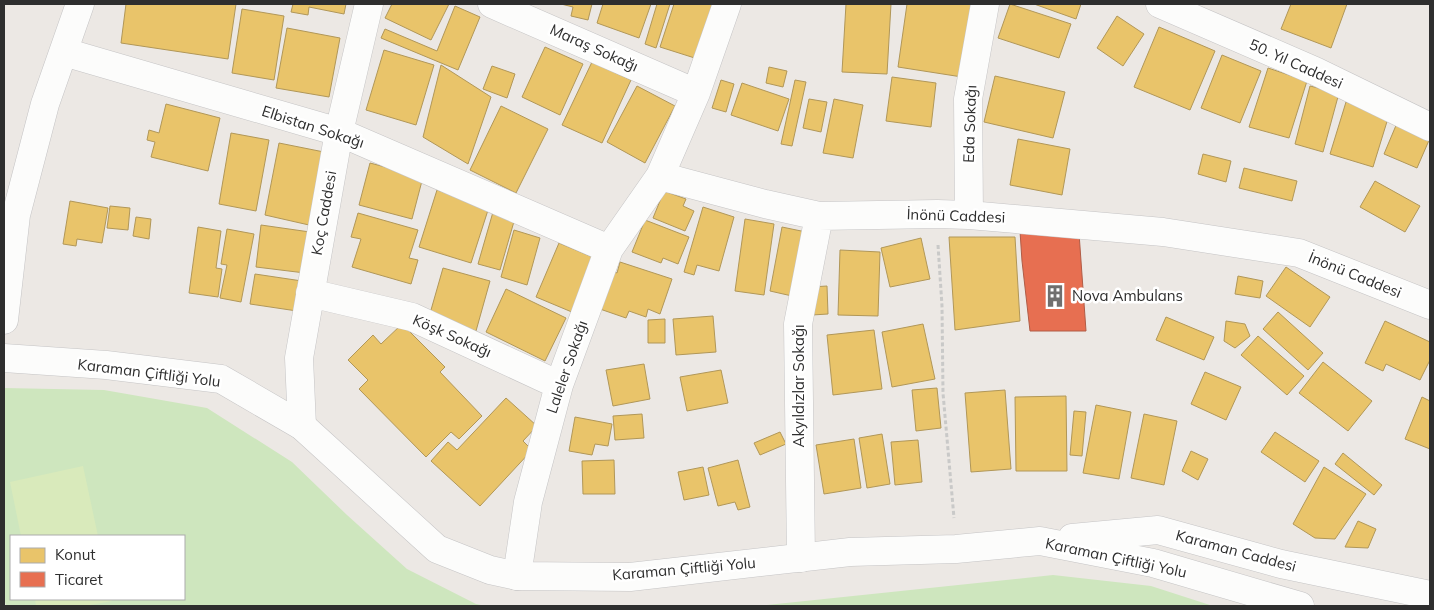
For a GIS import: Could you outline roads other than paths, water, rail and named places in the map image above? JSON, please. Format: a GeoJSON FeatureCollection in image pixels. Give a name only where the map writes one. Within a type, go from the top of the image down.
{"type":"FeatureCollection","features":[{"type":"Feature","properties":{"kind":"street"},"geometry":{"type":"LineString","coordinates":[[4,320],[16,215],[45,104],[80,4]]}},
{"type":"Feature","properties":{"kind":"street","name":"Koç Caddesi"},"geometry":{"type":"LineString","coordinates":[[302,426],[299,358],[339,132],[370,4]]}},
{"type":"Feature","properties":{"kind":"street","name":"Maraş Sokağı"},"geometry":{"type":"LineString","coordinates":[[492,4],[696,93]]}},
{"type":"Feature","properties":{"kind":"street"},"geometry":{"type":"LineString","coordinates":[[660,176],[696,93],[727,4]]}},
{"type":"Feature","properties":{"kind":"street","name":"Eda Sokağı"},"geometry":{"type":"LineString","coordinates":[[969,215],[968,99],[985,4]]}},
{"type":"Feature","properties":{"kind":"street","name":"50. Yıl Caddesi"},"geometry":{"type":"LineString","coordinates":[[1160,4],[1315,72],[1430,127]]}},
{"type":"Feature","properties":{"kind":"street","name":"Elbistan Sokağı"},"geometry":{"type":"LineString","coordinates":[[64,52],[339,132],[609,249]]}},
{"type":"Feature","properties":{"kind":"street","name":"İnönü Caddesi"},"geometry":{"type":"LineString","coordinates":[[660,176],[765,204],[819,216],[969,215],[1163,232],[1299,253],[1430,305]]}},
{"type":"Feature","properties":{"kind":"street","name":"Laleler Sokağı"},"geometry":{"type":"LineString","coordinates":[[517,576],[528,502],[559,385],[609,249],[660,176]]}},
{"type":"Feature","properties":{"kind":"street","name":"Akyıldızlar Sokağı"},"geometry":{"type":"LineString","coordinates":[[801,558],[798,324],[819,216]]}},
{"type":"Feature","properties":{"kind":"street","name":"Köşk Sokağı"},"geometry":{"type":"LineString","coordinates":[[310,293],[412,317],[559,385]]}},
{"type":"Feature","properties":{"kind":"street","name":"Karaman Çiftliği Yolu"},"geometry":{"type":"LineString","coordinates":[[4,358],[106,365],[221,379],[302,426],[437,549],[490,570],[517,576],[630,577],[850,552],[956,549],[1040,541],[1153,563],[1300,606]]}},
{"type":"Feature","properties":{"kind":"street","name":"Karaman Caddesi"},"geometry":{"type":"LineString","coordinates":[[1040,541],[1158,530],[1281,564],[1430,595]]}},
{"type":"Feature","properties":{"kind":"place","name":"Nova Ambulans"},"geometry":{"type":"Point","coordinates":[1055,296]}}]}
